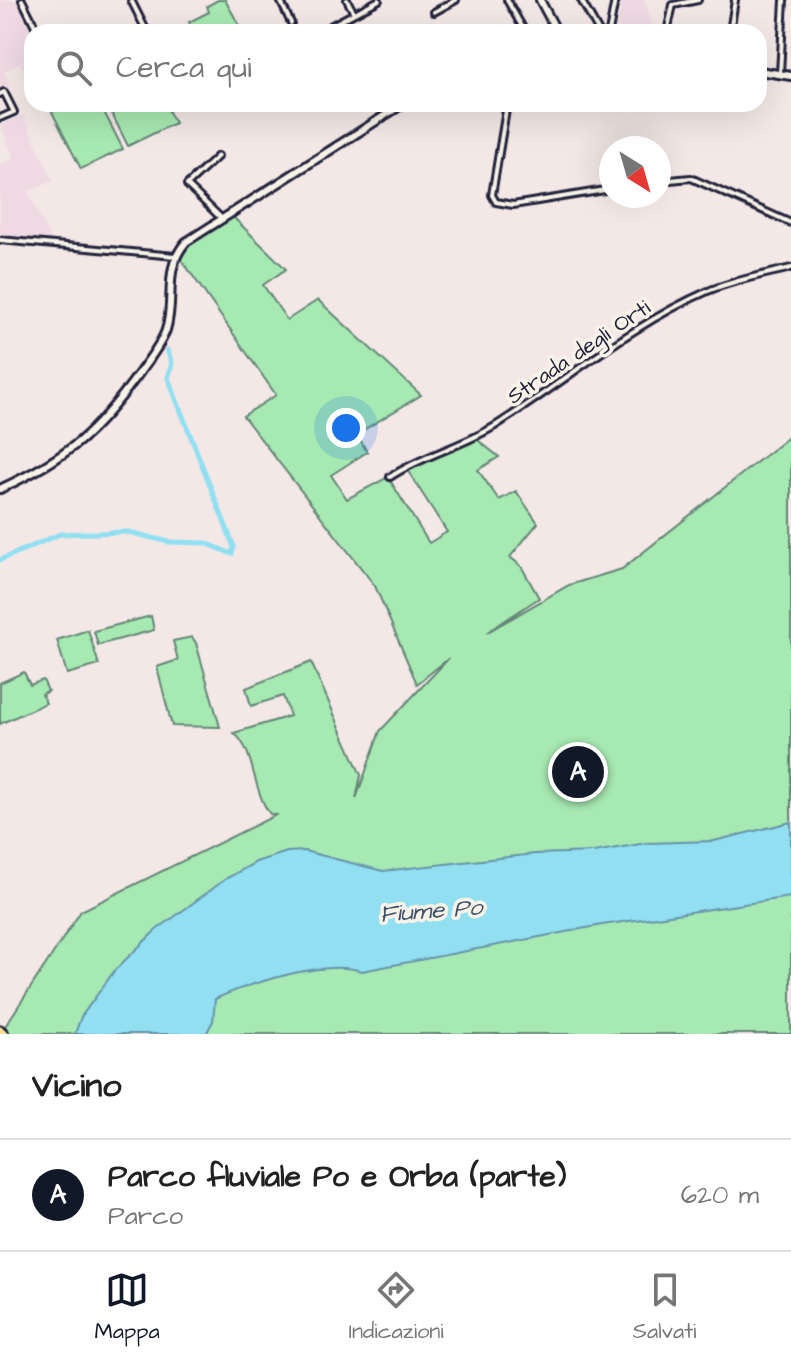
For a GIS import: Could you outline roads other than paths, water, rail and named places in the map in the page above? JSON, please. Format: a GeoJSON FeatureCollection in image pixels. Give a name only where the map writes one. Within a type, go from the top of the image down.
{"type":"FeatureCollection","features":[{"type":"Feature","properties":{"kind":"street"},"geometry":{"type":"LineString","coordinates":[[22,0],[34,24]]}},
{"type":"Feature","properties":{"kind":"street"},"geometry":{"type":"LineString","coordinates":[[131,0],[143,24]]}},
{"type":"Feature","properties":{"kind":"street"},"geometry":{"type":"LineString","coordinates":[[280,0],[291,23]]}},
{"type":"Feature","properties":{"kind":"street"},"geometry":{"type":"LineString","coordinates":[[347,0],[354,13]]}},
{"type":"Feature","properties":{"kind":"street"},"geometry":{"type":"LineString","coordinates":[[362,0],[366,7]]}},
{"type":"Feature","properties":{"kind":"street"},"geometry":{"type":"LineString","coordinates":[[334,24],[379,0]]}},
{"type":"Feature","properties":{"kind":"street"},"geometry":{"type":"LineString","coordinates":[[434,12],[456,0]]}},
{"type":"Feature","properties":{"kind":"street"},"geometry":{"type":"LineString","coordinates":[[507,0],[518,24]]}},
{"type":"Feature","properties":{"kind":"street"},"geometry":{"type":"LineString","coordinates":[[540,0],[553,24]]}},
{"type":"Feature","properties":{"kind":"street"},"geometry":{"type":"LineString","coordinates":[[581,0],[594,24]]}},
{"type":"Feature","properties":{"kind":"street"},"geometry":{"type":"LineString","coordinates":[[610,24],[615,0]]}},
{"type":"Feature","properties":{"kind":"street"},"geometry":{"type":"LineString","coordinates":[[668,0],[673,5]]}},
{"type":"Feature","properties":{"kind":"street"},"geometry":{"type":"LineString","coordinates":[[673,5],[698,0]]}},
{"type":"Feature","properties":{"kind":"street"},"geometry":{"type":"LineString","coordinates":[[731,24],[735,0]]}},
{"type":"Feature","properties":{"kind":"street"},"geometry":{"type":"LineString","coordinates":[[780,74],[784,0]]}},
{"type":"Feature","properties":{"kind":"street"},"geometry":{"type":"LineString","coordinates":[[669,24],[673,5]]}},
{"type":"Feature","properties":{"kind":"street"},"geometry":{"type":"LineString","coordinates":[[767,72],[791,76]]}},
{"type":"Feature","properties":{"kind":"street"},"geometry":{"type":"LineString","coordinates":[[0,94],[4,92],[14,112],[0,118]]}},
{"type":"Feature","properties":{"kind":"street"},"geometry":{"type":"LineString","coordinates":[[0,489],[63,457],[94,431],[119,401],[162,339],[168,320],[169,273],[175,256],[193,236],[390,112]]}},
{"type":"Feature","properties":{"kind":"street"},"geometry":{"type":"LineString","coordinates":[[506,112],[492,198],[499,204],[513,205],[599,191]]}},
{"type":"Feature","properties":{"kind":"street"},"geometry":{"type":"LineString","coordinates":[[218,156],[187,185],[221,218]]}},
{"type":"Feature","properties":{"kind":"street"},"geometry":{"type":"LineString","coordinates":[[671,180],[691,178],[791,223]]}},
{"type":"Feature","properties":{"kind":"street"},"geometry":{"type":"LineString","coordinates":[[0,240],[175,256]]}},
{"type":"Feature","properties":{"kind":"street","name":"Strada degli Orti"},"geometry":{"type":"LineString","coordinates":[[390,477],[410,464],[495,425],[611,346],[680,305],[728,284],[791,268]]}},
{"type":"Feature","properties":{"kind":"water","name":"Fiume Po"},"geometry":{"type":"Polygon","coordinates":[[[791,822],[791,897],[602,925],[362,971],[328,968],[288,974],[215,999],[213,1021],[206,1034],[75,1034],[81,1017],[115,970],[155,931],[227,878],[256,862],[287,852],[304,851],[383,871],[535,854],[594,852],[646,843],[714,841],[791,822]]]}},
{"type":"Feature","properties":{"kind":"waterway"},"geometry":{"type":"LineString","coordinates":[[0,560],[60,534],[128,532],[169,542],[206,543],[232,554],[234,547],[168,378],[172,363],[167,350]]}},
{"type":"Feature","properties":{"kind":"place","name":"Parco fluviale Po e Orba (parte)"},"geometry":{"type":"Point","coordinates":[578,772]}}]}
